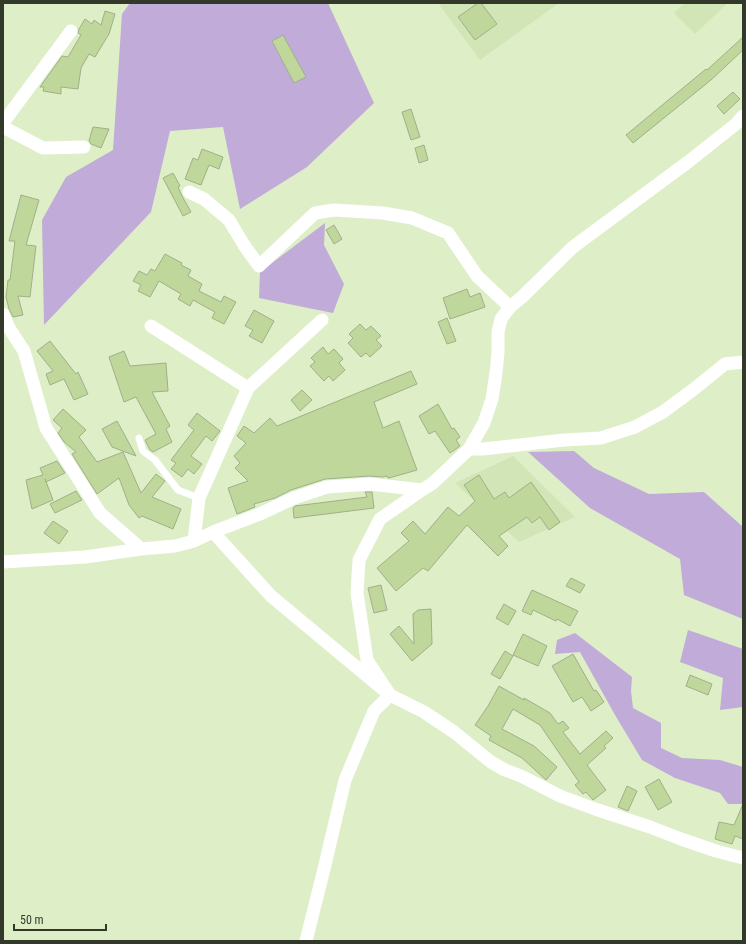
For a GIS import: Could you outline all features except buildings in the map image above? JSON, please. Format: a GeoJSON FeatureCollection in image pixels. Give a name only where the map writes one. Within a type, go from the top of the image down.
{"type":"FeatureCollection","features":[{"type":"Feature","properties":{"kind":"street"},"geometry":{"type":"LineString","coordinates":[[3,123],[71,31]]}},
{"type":"Feature","properties":{"kind":"street"},"geometry":{"type":"LineString","coordinates":[[390,695],[367,660],[357,593],[359,560],[380,519],[434,483],[469,449],[484,423],[492,399],[496,373],[500,319],[510,307],[573,247],[688,162],[736,124],[743,116]]}},
{"type":"Feature","properties":{"kind":"street"},"geometry":{"type":"LineString","coordinates":[[3,127],[43,148],[84,146]]}},
{"type":"Feature","properties":{"kind":"street"},"geometry":{"type":"LineString","coordinates":[[189,192],[204,199],[229,220],[259,266],[315,213],[334,210],[383,213],[412,218],[448,233],[477,276],[510,307]]}},
{"type":"Feature","properties":{"kind":"street"},"geometry":{"type":"LineString","coordinates":[[3,314],[9,328],[24,351],[46,428],[100,513],[141,549]]}},
{"type":"Feature","properties":{"kind":"street"},"geometry":{"type":"LineString","coordinates":[[194,541],[199,498],[248,388],[322,320]]}},
{"type":"Feature","properties":{"kind":"street"},"geometry":{"type":"LineString","coordinates":[[151,326],[248,388]]}},
{"type":"Feature","properties":{"kind":"street"},"geometry":{"type":"LineString","coordinates":[[469,449],[601,438],[635,428],[663,412],[725,364],[743,362]]}},
{"type":"Feature","properties":{"kind":"street"},"geometry":{"type":"LineString","coordinates":[[3,562],[85,557],[175,546],[194,541],[260,514],[294,498],[327,487],[370,484],[422,490]]}},
{"type":"Feature","properties":{"kind":"street"},"geometry":{"type":"LineString","coordinates":[[213,532],[271,596],[390,695],[424,712],[454,732],[491,762],[560,796],[716,851],[743,858]]}},
{"type":"Feature","properties":{"kind":"street"},"geometry":{"type":"LineString","coordinates":[[306,941],[345,780],[374,711],[390,695]]}},
{"type":"Feature","properties":{"kind":"lane"},"geometry":{"type":"LineString","coordinates":[[139,438],[143,451],[155,460],[178,490],[199,498]]}},
{"type":"Feature","properties":{"kind":"shaded area"},"geometry":{"type":"Polygon","coordinates":[[[130,3],[328,3],[374,103],[307,167],[240,209],[223,127],[170,131],[151,212],[44,325],[42,220],[66,177],[113,150],[122,14],[130,3]]]}},
{"type":"Feature","properties":{"kind":"shaded area"},"geometry":{"type":"Polygon","coordinates":[[[438,3],[559,3],[480,60],[438,3]]]}},
{"type":"Feature","properties":{"kind":"shaded area"},"geometry":{"type":"Polygon","coordinates":[[[684,3],[728,3],[695,34],[674,13],[684,3]]]}},
{"type":"Feature","properties":{"kind":"shaded area"},"geometry":{"type":"Polygon","coordinates":[[[325,223],[324,245],[344,284],[333,313],[259,298],[260,272],[325,223]]]}},
{"type":"Feature","properties":{"kind":"shaded area"},"geometry":{"type":"Polygon","coordinates":[[[574,451],[594,468],[649,494],[704,492],[743,527],[743,619],[684,595],[680,559],[590,508],[528,452],[574,451]]]}},
{"type":"Feature","properties":{"kind":"shaded area"},"geometry":{"type":"Polygon","coordinates":[[[513,456],[575,517],[519,542],[455,483],[513,456]]]}},
{"type":"Feature","properties":{"kind":"shaded area"},"geometry":{"type":"Polygon","coordinates":[[[688,630],[743,649],[743,707],[720,710],[723,678],[680,662],[688,630]]]}},
{"type":"Feature","properties":{"kind":"shaded area"},"geometry":{"type":"Polygon","coordinates":[[[575,633],[632,677],[631,691],[633,708],[661,723],[661,748],[682,758],[720,760],[743,767],[743,804],[728,804],[720,793],[675,778],[642,760],[580,652],[555,654],[557,640],[575,633]]]}}]}
